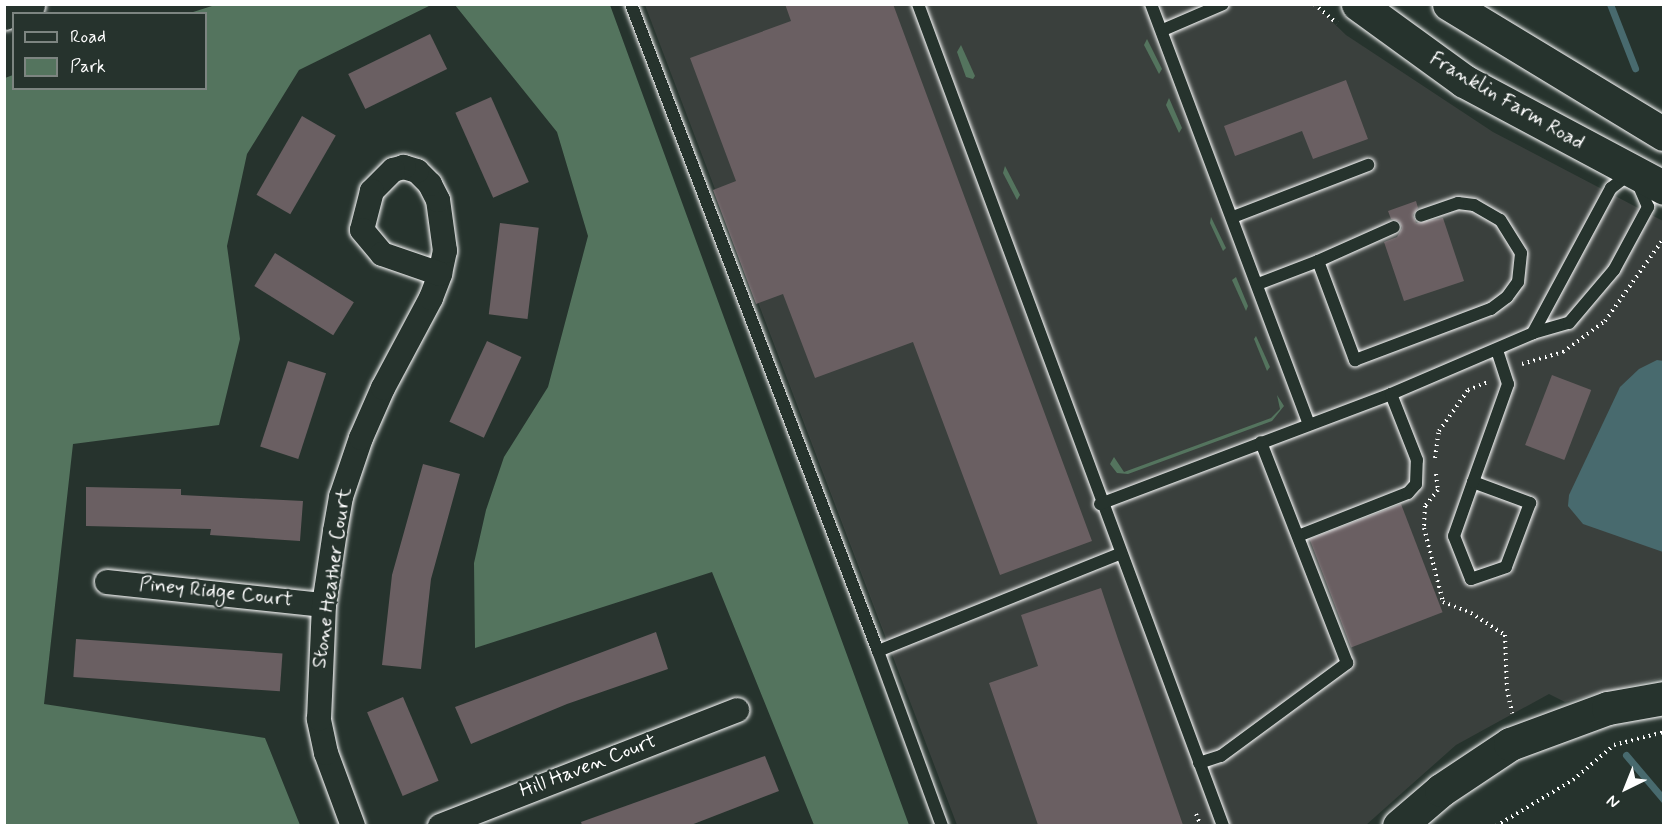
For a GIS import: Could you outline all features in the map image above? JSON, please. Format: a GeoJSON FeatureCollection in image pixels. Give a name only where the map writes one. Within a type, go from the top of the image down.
{"type":"FeatureCollection","features":[{"type":"Feature","properties":{"kind":"main road"},"geometry":{"type":"LineString","coordinates":[[4,13],[28,4]]}},
{"type":"Feature","properties":{"kind":"main road","name":"Franklin Farm Road"},"geometry":{"type":"LineString","coordinates":[[1358,4],[1464,81],[1664,188]]}},
{"type":"Feature","properties":{"kind":"main road"},"geometry":{"type":"LineString","coordinates":[[1449,4],[1661,127],[1633,171]]}},
{"type":"Feature","properties":{"kind":"main road"},"geometry":{"type":"LineString","coordinates":[[1407,823],[1481,761],[1510,744],[1608,708],[1664,698]]}},
{"type":"Feature","properties":{"kind":"street","name":"Stone Heather Court"},"geometry":{"type":"LineString","coordinates":[[353,825],[326,753],[319,719],[324,605],[350,468],[382,388],[440,274]]}},
{"type":"Feature","properties":{"kind":"street","name":"Piney Ridge Court"},"geometry":{"type":"LineString","coordinates":[[107,582],[324,605]]}},
{"type":"Feature","properties":{"kind":"street","name":"Hill Haven Court"},"geometry":{"type":"LineString","coordinates":[[440,825],[737,710]]}},
{"type":"Feature","properties":{"kind":"lane"},"geometry":{"type":"LineString","coordinates":[[632,4],[942,825]]}},
{"type":"Feature","properties":{"kind":"lane"},"geometry":{"type":"LineString","coordinates":[[918,4],[1100,504],[1222,825]]}},
{"type":"Feature","properties":{"kind":"lane"},"geometry":{"type":"LineString","coordinates":[[1151,4],[1309,424]]}},
{"type":"Feature","properties":{"kind":"lane"},"geometry":{"type":"LineString","coordinates":[[1162,30],[1223,4]]}},
{"type":"Feature","properties":{"kind":"lane"},"geometry":{"type":"LineString","coordinates":[[1233,217],[1368,165]]}},
{"type":"Feature","properties":{"kind":"lane"},"geometry":{"type":"LineString","coordinates":[[1100,504],[1391,394],[1533,333],[1569,323],[1614,270],[1648,207],[1633,171],[1611,188],[1533,333]]}},
{"type":"Feature","properties":{"kind":"lane"},"geometry":{"type":"LineString","coordinates":[[1318,261],[1355,360],[1491,309],[1507,297],[1518,282],[1521,253],[1500,220],[1474,206],[1458,203],[1421,216]]}},
{"type":"Feature","properties":{"kind":"lane"},"geometry":{"type":"LineString","coordinates":[[1258,284],[1318,261],[1394,227]]}},
{"type":"Feature","properties":{"kind":"lane"},"geometry":{"type":"LineString","coordinates":[[1473,482],[1530,503],[1506,567],[1471,579],[1454,536],[1473,482],[1508,384],[1497,350]]}},
{"type":"Feature","properties":{"kind":"lane"},"geometry":{"type":"LineString","coordinates":[[1298,536],[1408,493],[1416,484],[1417,460],[1391,394]]}},
{"type":"Feature","properties":{"kind":"lane"},"geometry":{"type":"LineString","coordinates":[[1199,763],[1221,756],[1347,663],[1261,442]]}},
{"type":"Feature","properties":{"kind":"lane"},"geometry":{"type":"LineString","coordinates":[[878,651],[1119,554]]}},
{"type":"Feature","properties":{"kind":"path"},"geometry":{"type":"LineString","coordinates":[[1488,382],[1468,390],[1439,431],[1434,465],[1438,490],[1425,506],[1424,528],[1443,602],[1471,613],[1505,635],[1507,689],[1512,713]]}},
{"type":"Feature","properties":{"kind":"path"},"geometry":{"type":"LineString","coordinates":[[1496,825],[1573,780],[1614,744],[1664,732]]}},
{"type":"Feature","properties":{"kind":"path"},"geometry":{"type":"LineString","coordinates":[[1196,814],[1201,825]]}},
{"type":"Feature","properties":{"kind":"shaded area"},"geometry":{"type":"Polygon","coordinates":[[[645,5],[1315,5],[1346,35],[1493,132],[1663,221],[1663,678],[1565,702],[1549,694],[1456,745],[1366,825],[957,825],[645,5]]]}},
{"type":"Feature","properties":{"kind":"green space"},"geometry":{"type":"Polygon","coordinates":[[[215,5],[431,5],[299,70],[247,154],[227,246],[240,339],[219,425],[73,444],[44,704],[265,738],[300,825],[5,825],[5,78],[12,75],[12,90],[207,90],[207,12],[193,12],[215,5]]]}},
{"type":"Feature","properties":{"kind":"green space"},"geometry":{"type":"Polygon","coordinates":[[[455,5],[610,5],[909,825],[814,825],[712,572],[475,648],[474,563],[486,510],[504,457],[548,387],[588,236],[557,132],[455,5]]]}},
{"type":"Feature","properties":{"kind":"green space"},"geometry":{"type":"Polygon","coordinates":[[[1147,39],[1162,69],[1159,74],[1144,45],[1147,39]]]}},
{"type":"Feature","properties":{"kind":"green space"},"geometry":{"type":"Polygon","coordinates":[[[961,45],[975,76],[973,79],[966,77],[957,52],[961,45]]]}},
{"type":"Feature","properties":{"kind":"green space"},"geometry":{"type":"Polygon","coordinates":[[[1169,98],[1182,128],[1179,133],[1166,105],[1169,98]]]}},
{"type":"Feature","properties":{"kind":"green space"},"geometry":{"type":"Polygon","coordinates":[[[1005,166],[1020,195],[1017,200],[1003,173],[1005,166]]]}},
{"type":"Feature","properties":{"kind":"green space"},"geometry":{"type":"Polygon","coordinates":[[[1211,217],[1226,248],[1223,251],[1210,223],[1211,217]]]}},
{"type":"Feature","properties":{"kind":"green space"},"geometry":{"type":"Polygon","coordinates":[[[1236,277],[1248,306],[1246,311],[1232,280],[1236,277]]]}},
{"type":"Feature","properties":{"kind":"green space"},"geometry":{"type":"Polygon","coordinates":[[[1256,336],[1270,367],[1267,371],[1254,339],[1256,336]]]}},
{"type":"Feature","properties":{"kind":"green space"},"geometry":{"type":"Polygon","coordinates":[[[1277,395],[1284,406],[1272,421],[1128,474],[1117,473],[1110,464],[1114,457],[1124,472],[1271,418],[1280,409],[1277,395]]]}},
{"type":"Feature","properties":{"kind":"water"},"geometry":{"type":"Polygon","coordinates":[[[1657,360],[1664,361],[1663,552],[1583,524],[1568,506],[1569,495],[1620,387],[1639,369],[1657,360]]]}},
{"type":"Feature","properties":{"kind":"building"},"geometry":{"type":"Polygon","coordinates":[[[785,4],[893,4],[1092,541],[1000,575],[913,342],[815,378],[783,294],[756,304],[713,190],[736,181],[690,58],[791,21],[785,4]]]}},
{"type":"Feature","properties":{"kind":"building"},"geometry":{"type":"Polygon","coordinates":[[[430,34],[447,69],[365,109],[348,74],[430,34]]]}},
{"type":"Feature","properties":{"kind":"building"},"geometry":{"type":"Polygon","coordinates":[[[1346,80],[1368,139],[1313,159],[1302,131],[1235,156],[1224,126],[1346,80]]]}},
{"type":"Feature","properties":{"kind":"building"},"geometry":{"type":"Polygon","coordinates":[[[491,97],[529,182],[493,198],[455,113],[491,97]]]}},
{"type":"Feature","properties":{"kind":"building"},"geometry":{"type":"Polygon","coordinates":[[[302,116],[336,136],[290,214],[256,195],[302,116]]]}},
{"type":"Feature","properties":{"kind":"building"},"geometry":{"type":"Polygon","coordinates":[[[1416,201],[1418,208],[1413,215],[1416,223],[1443,218],[1464,281],[1404,301],[1384,242],[1397,237],[1402,228],[1399,221],[1391,219],[1388,211],[1416,201]]]}},
{"type":"Feature","properties":{"kind":"building"},"geometry":{"type":"Polygon","coordinates":[[[500,223],[539,228],[527,319],[489,314],[500,223]]]}},
{"type":"Feature","properties":{"kind":"building"},"geometry":{"type":"Polygon","coordinates":[[[275,253],[354,302],[333,335],[254,286],[275,253]]]}},
{"type":"Feature","properties":{"kind":"building"},"geometry":{"type":"Polygon","coordinates":[[[487,341],[521,357],[484,438],[449,422],[487,341]]]}},
{"type":"Feature","properties":{"kind":"building"},"geometry":{"type":"Polygon","coordinates":[[[288,361],[326,373],[298,459],[260,447],[288,361]]]}},
{"type":"Feature","properties":{"kind":"building"},"geometry":{"type":"Polygon","coordinates":[[[1552,375],[1591,390],[1564,460],[1525,445],[1552,375]]]}},
{"type":"Feature","properties":{"kind":"building"},"geometry":{"type":"Polygon","coordinates":[[[423,464],[460,474],[431,579],[421,669],[382,665],[392,575],[423,464]]]}},
{"type":"Feature","properties":{"kind":"building"},"geometry":{"type":"Polygon","coordinates":[[[86,487],[181,489],[181,495],[303,501],[300,541],[210,535],[211,529],[86,526],[86,487]]]}},
{"type":"Feature","properties":{"kind":"building"},"geometry":{"type":"Polygon","coordinates":[[[1401,504],[1443,612],[1351,647],[1310,539],[1401,504]]]}},
{"type":"Feature","properties":{"kind":"building"},"geometry":{"type":"Polygon","coordinates":[[[1101,588],[1183,825],[1038,825],[989,683],[1038,666],[1021,615],[1101,588]]]}},
{"type":"Feature","properties":{"kind":"building"},"geometry":{"type":"Polygon","coordinates":[[[656,632],[668,669],[567,704],[471,744],[455,707],[656,632]]]}},
{"type":"Feature","properties":{"kind":"building"},"geometry":{"type":"Polygon","coordinates":[[[76,639],[282,653],[280,691],[73,677],[76,639]]]}},
{"type":"Feature","properties":{"kind":"building"},"geometry":{"type":"Polygon","coordinates":[[[403,697],[439,781],[403,796],[367,712],[403,697]]]}},
{"type":"Feature","properties":{"kind":"building"},"geometry":{"type":"Polygon","coordinates":[[[765,756],[779,791],[691,825],[582,825],[581,822],[765,756]]]}},
{"type":"Feature","properties":{"kind":"waterway"},"geometry":{"type":"LineString","coordinates":[[1610,4],[1635,68]]}},
{"type":"Feature","properties":{"kind":"waterway"},"geometry":{"type":"LineString","coordinates":[[1626,755],[1664,800]]}}]}
